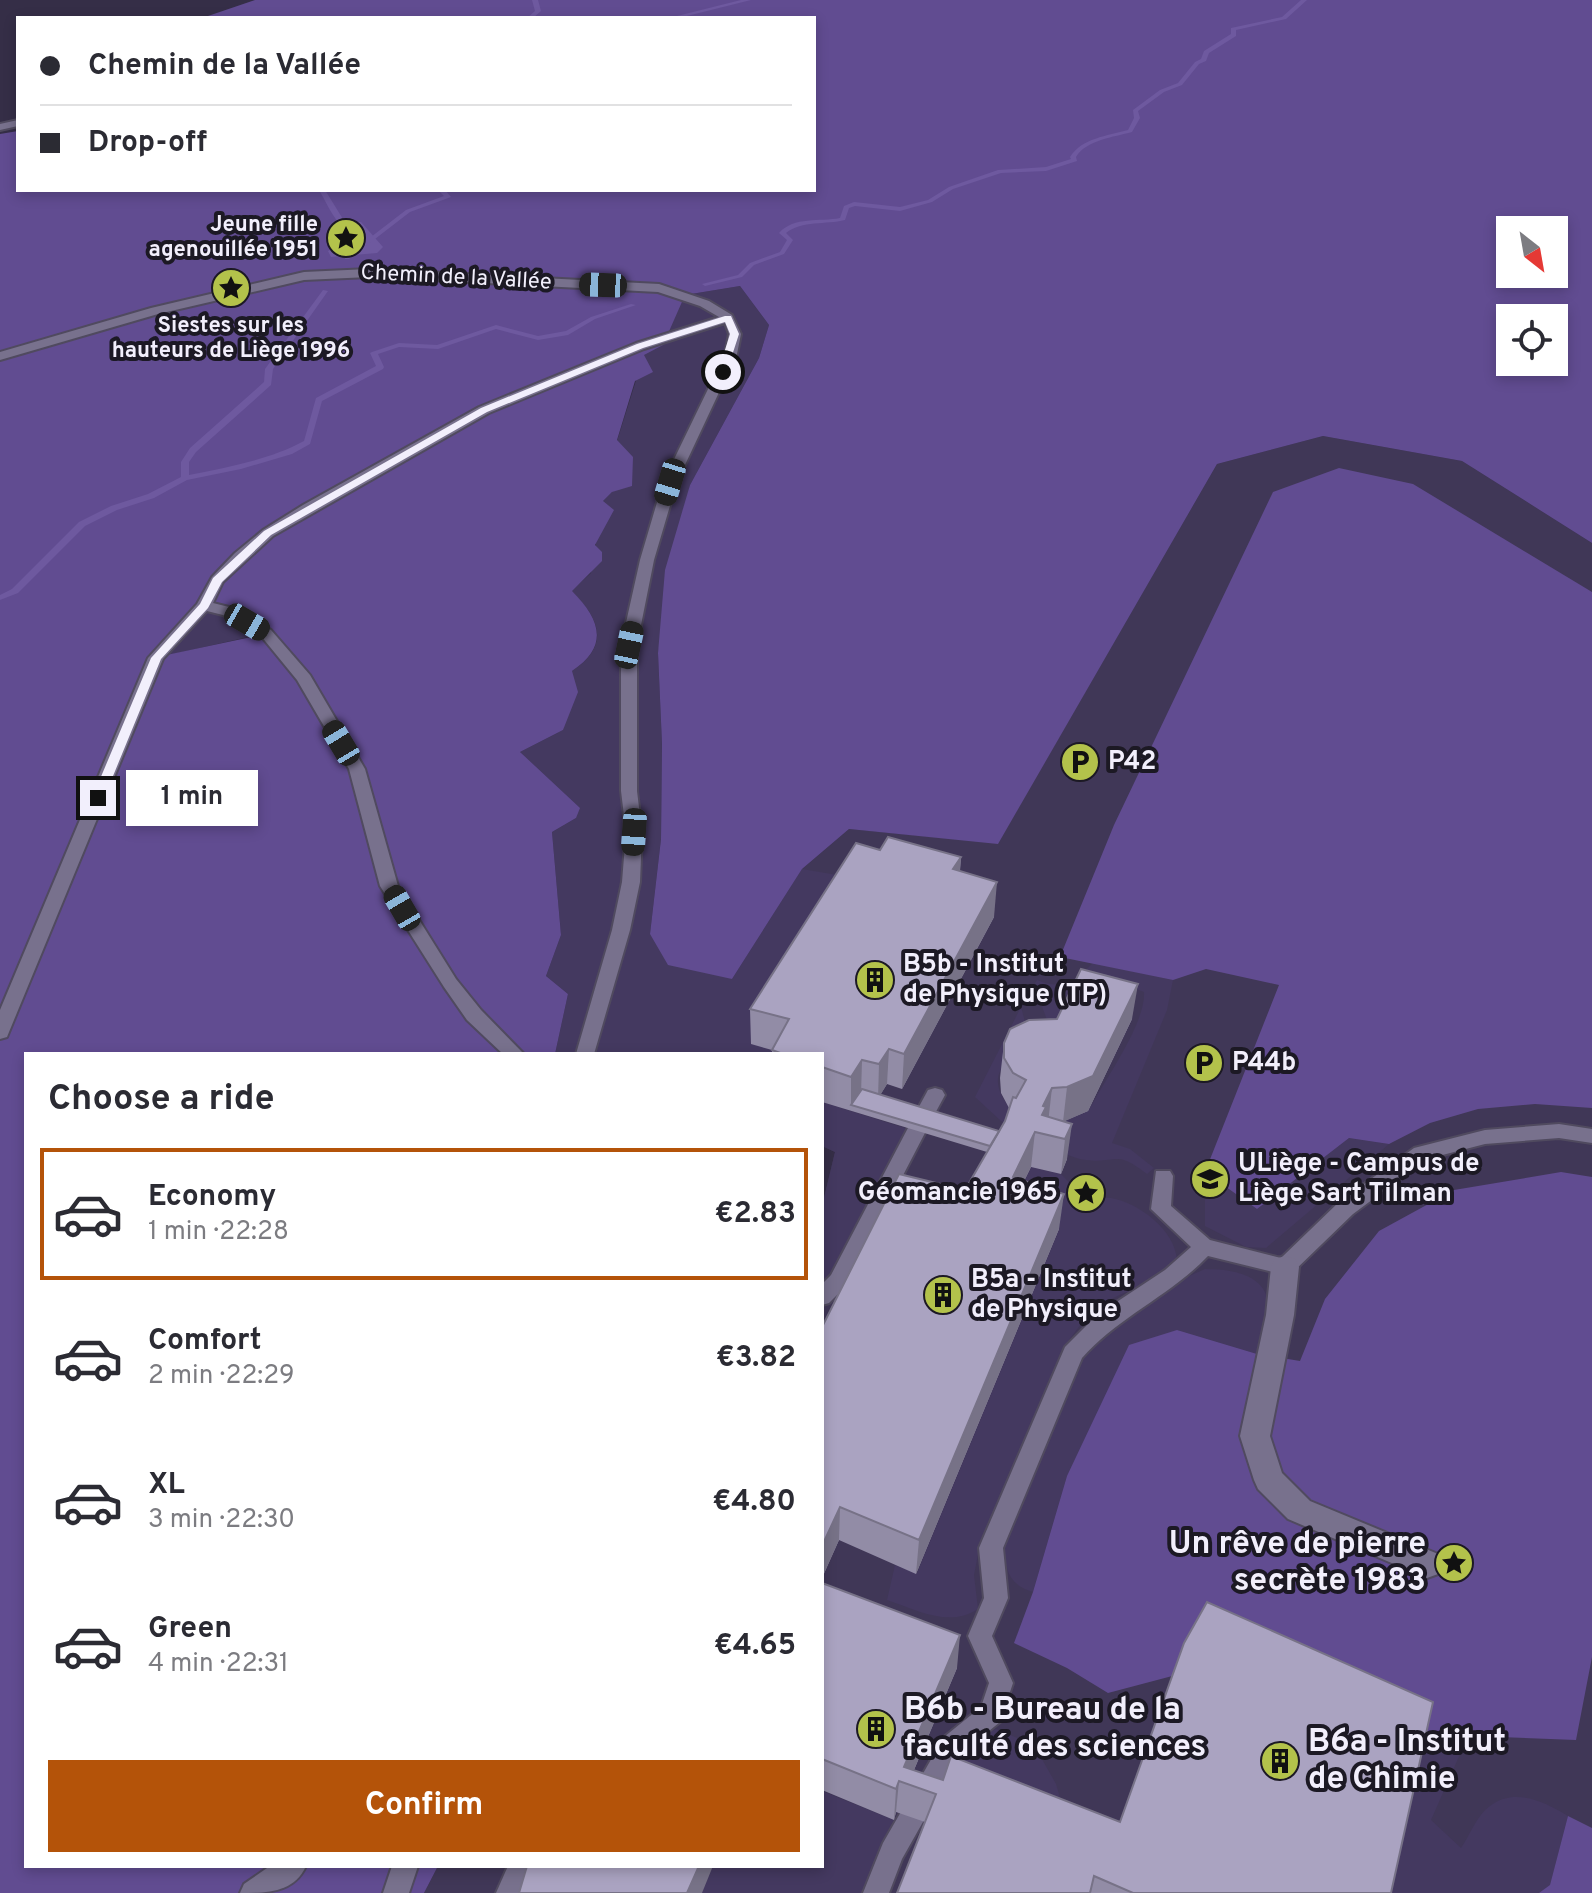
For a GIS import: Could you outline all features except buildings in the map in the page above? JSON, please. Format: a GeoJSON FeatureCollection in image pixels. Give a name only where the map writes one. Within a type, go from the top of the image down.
{"type":"FeatureCollection","features":[{"type":"Feature","properties":{"kind":"street"},"geometry":{"type":"LineString","coordinates":[[1285,1267],[1280,1315],[1255,1436],[1269,1480],[1299,1510],[1427,1564]]}},
{"type":"Feature","properties":{"kind":"lane","name":"Chemin de la Vallée"},"geometry":{"type":"LineString","coordinates":[[0,356],[273,281],[341,274],[659,288],[709,305],[728,318]]}},
{"type":"Feature","properties":{"kind":"lane"},"geometry":{"type":"LineString","coordinates":[[0,1032],[156,658],[204,606],[217,580],[268,533],[484,410],[586,366],[728,318],[735,334],[731,354],[670,482],[647,560],[629,645],[629,791],[634,832],[631,882],[621,930],[586,1052]]}},
{"type":"Feature","properties":{"kind":"lane"},"geometry":{"type":"LineString","coordinates":[[204,606],[228,611],[266,633],[304,678],[357,769],[389,886],[450,983],[474,1015],[513,1052]]}},
{"type":"Feature","properties":{"kind":"lane"},"geometry":{"type":"LineString","coordinates":[[824,1295],[838,1281],[935,1095]]}},
{"type":"Feature","properties":{"kind":"lane"},"geometry":{"type":"LineString","coordinates":[[1163,1176],[1161,1209],[1204,1247],[1285,1267],[1346,1208],[1421,1153],[1485,1137],[1559,1131],[1592,1136]]}},
{"type":"Feature","properties":{"kind":"lane"},"geometry":{"type":"LineString","coordinates":[[876,1893],[892,1852],[953,1745],[991,1714],[1001,1683],[980,1636],[996,1598],[991,1548],[1073,1353],[1091,1330],[1118,1309],[1188,1265],[1204,1247]]}},
{"type":"Feature","properties":{"kind":"lane"},"geometry":{"type":"LineString","coordinates":[[253,1893],[290,1868]]}},
{"type":"Feature","properties":{"kind":"lane"},"geometry":{"type":"LineString","coordinates":[[396,1893],[404,1868]]}},
{"type":"Feature","properties":{"kind":"lane"},"geometry":{"type":"LineString","coordinates":[[509,1893],[521,1868]]}},
{"type":"Feature","properties":{"kind":"shaded area"},"geometry":{"type":"Polygon","coordinates":[[[255,0],[1592,0],[1592,543],[1462,461],[1323,436],[1217,464],[998,844],[849,829],[802,869],[732,979],[668,965],[650,934],[661,839],[662,744],[658,653],[665,570],[690,485],[759,358],[769,325],[740,286],[685,295],[663,345],[644,355],[653,372],[635,381],[617,440],[633,457],[632,486],[612,492],[603,501],[614,510],[595,545],[602,552],[602,561],[572,591],[589,612],[597,632],[592,652],[572,671],[578,692],[563,730],[520,752],[580,808],[576,818],[552,832],[561,935],[546,976],[568,994],[555,1052],[24,1052],[24,1868],[437,1868],[424,1893],[0,1893],[0,134],[16,131],[16,192],[816,192],[816,16],[208,16],[255,0]],[[205,606],[157,657],[265,634],[205,606]]]}},
{"type":"Feature","properties":{"kind":"shaded area"},"geometry":{"type":"Polygon","coordinates":[[[361,222],[383,247],[377,253],[331,257],[328,251],[351,240],[339,226],[361,222]]]}},
{"type":"Feature","properties":{"kind":"shaded area"},"geometry":{"type":"Polygon","coordinates":[[[740,286],[769,325],[759,358],[690,485],[658,653],[662,744],[661,839],[650,934],[732,979],[802,869],[855,878],[751,1043],[781,1052],[555,1052],[568,994],[546,976],[561,935],[552,832],[576,818],[520,752],[563,730],[572,671],[584,662],[596,642],[595,622],[571,591],[591,573],[603,501],[612,492],[617,441],[644,355],[685,295],[740,286]]]}},
{"type":"Feature","properties":{"kind":"shaded area","name":"ULiège - Campus de Liège Sart Tilman"},"geometry":{"type":"Polygon","coordinates":[[[1323,436],[1462,461],[1592,543],[1592,1893],[424,1893],[437,1868],[824,1868],[824,1198],[835,1152],[824,1147],[824,1052],[686,1052],[802,869],[849,829],[998,843],[1217,464],[1323,436]]]}},
{"type":"Feature","properties":{"kind":"shaded area"},"geometry":{"type":"Polygon","coordinates":[[[1339,468],[1413,484],[1592,592],[1592,1108],[1535,1104],[1478,1109],[1430,1123],[1389,1144],[1349,1138],[1257,1209],[1205,1172],[1279,985],[1206,969],[1173,980],[1060,957],[1114,825],[1273,492],[1339,468]]]}},
{"type":"Feature","properties":{"kind":"shaded area"},"geometry":{"type":"Polygon","coordinates":[[[204,606],[266,633],[156,658],[204,606]]]}},
{"type":"Feature","properties":{"kind":"shaded area"},"geometry":{"type":"Polygon","coordinates":[[[1093,963],[1173,980],[1167,1010],[1112,1143],[1130,1149],[1154,1168],[1147,1174],[1122,1160],[1082,1159],[1055,1149],[1063,1122],[1088,1111],[1125,1047],[1143,1004],[1144,992],[1123,984],[1053,1036],[1034,985],[1037,980],[1054,985],[1068,982],[1093,963]]]}},
{"type":"Feature","properties":{"kind":"shaded area"},"geometry":{"type":"Polygon","coordinates":[[[1021,1007],[1033,1051],[1002,1068],[998,1083],[1003,1098],[1020,1116],[1014,1126],[1001,1121],[975,1097],[1021,1007]]]}},
{"type":"Feature","properties":{"kind":"shaded area"},"geometry":{"type":"Polygon","coordinates":[[[824,1103],[911,1130],[832,1277],[824,1286],[824,1198],[835,1152],[824,1147],[824,1103]]]}},
{"type":"Feature","properties":{"kind":"shaded area"},"geometry":{"type":"Polygon","coordinates":[[[1349,1138],[1389,1144],[1266,1248],[1246,1247],[1205,1226],[1205,1172],[1257,1209],[1349,1138]]]}},
{"type":"Feature","properties":{"kind":"shaded area"},"geometry":{"type":"Polygon","coordinates":[[[1031,1167],[1061,1174],[1085,1199],[1111,1198],[1144,1212],[1170,1238],[1177,1260],[1150,1281],[1097,1308],[1065,1346],[979,1549],[974,1575],[978,1609],[956,1617],[933,1615],[887,1600],[895,1565],[917,1573],[1059,1230],[1009,1212],[1031,1167]]]}},
{"type":"Feature","properties":{"kind":"shaded area"},"geometry":{"type":"Polygon","coordinates":[[[1561,1172],[1592,1177],[1592,1657],[1576,1740],[1420,1734],[1176,1675],[1108,1693],[1067,1668],[1014,1643],[1033,1592],[1067,1476],[1129,1345],[1177,1330],[1257,1354],[1300,1361],[1325,1299],[1379,1231],[1454,1190],[1561,1172]]]}},
{"type":"Feature","properties":{"kind":"shaded area"},"geometry":{"type":"Polygon","coordinates":[[[1205,1269],[1244,1275],[1260,1285],[1265,1293],[1268,1315],[1257,1354],[1177,1330],[1067,1476],[1033,1592],[1018,1585],[1010,1575],[1004,1546],[1087,1351],[1116,1323],[1187,1277],[1205,1269]]]}},
{"type":"Feature","properties":{"kind":"shaded area"},"geometry":{"type":"Polygon","coordinates":[[[996,1729],[1034,1745],[1056,1784],[1063,1808],[925,1807],[969,1743],[996,1729]]]}},
{"type":"Feature","properties":{"kind":"shaded area"},"geometry":{"type":"Polygon","coordinates":[[[1420,1734],[1468,1736],[1431,1820],[1461,1848],[1481,1815],[1500,1800],[1530,1799],[1568,1816],[1550,1886],[1539,1893],[1385,1893],[1420,1734]]]}},
{"type":"Feature","properties":{"kind":"shaded area"},"geometry":{"type":"Polygon","coordinates":[[[824,1792],[894,1820],[880,1846],[864,1893],[702,1893],[712,1868],[824,1868],[824,1792]]]}},
{"type":"Feature","properties":{"kind":"shaded area"},"geometry":{"type":"Polygon","coordinates":[[[1568,1816],[1592,1828],[1592,1893],[1539,1893],[1550,1885],[1568,1816]]]}},
{"type":"Feature","properties":{"kind":"waterway"},"geometry":{"type":"LineString","coordinates":[[532,16],[538,11],[535,0]]}},
{"type":"Feature","properties":{"kind":"waterway"},"geometry":{"type":"LineString","coordinates":[[680,16],[748,0]]}},
{"type":"Feature","properties":{"kind":"waterway"},"geometry":{"type":"LineString","coordinates":[[705,284],[740,276],[752,264],[782,253],[790,240],[782,233],[786,228],[843,219],[846,207],[854,204],[900,209],[930,201],[951,188],[1000,171],[1046,169],[1075,160],[1073,157],[1078,149],[1130,131],[1137,118],[1135,111],[1162,91],[1180,84],[1197,63],[1204,60],[1206,52],[1234,35],[1233,29],[1284,18],[1304,0]]}},
{"type":"Feature","properties":{"kind":"waterway"},"geometry":{"type":"LineString","coordinates":[[323,192],[344,225],[354,233]]}},
{"type":"Feature","properties":{"kind":"waterway"},"geometry":{"type":"LineString","coordinates":[[347,258],[408,211],[448,197],[443,192]]}},
{"type":"Feature","properties":{"kind":"waterway"},"geometry":{"type":"LineString","coordinates":[[185,478],[185,462],[193,450],[268,383],[269,369],[325,291]]}},
{"type":"Feature","properties":{"kind":"waterway"},"geometry":{"type":"LineString","coordinates":[[185,478],[289,452],[307,442],[319,400],[380,367],[374,353],[399,345],[438,347],[496,327],[538,338],[568,333],[593,318],[633,305]]}},
{"type":"Feature","properties":{"kind":"waterway"},"geometry":{"type":"LineString","coordinates":[[0,598],[15,591],[82,524],[114,508],[151,496],[185,478]]}},
{"type":"Feature","properties":{"kind":"place","name":"Jeune fille agenouillée 1951"},"geometry":{"type":"Point","coordinates":[346,238]}},
{"type":"Feature","properties":{"kind":"place","name":"Siestes sur les hauteurs de Liège 1996"},"geometry":{"type":"Point","coordinates":[231,288]}},
{"type":"Feature","properties":{"kind":"place","name":"P42"},"geometry":{"type":"Point","coordinates":[1080,762]}},
{"type":"Feature","properties":{"kind":"place","name":"B5b - Institut de Physique (TP)"},"geometry":{"type":"Point","coordinates":[875,980]}},
{"type":"Feature","properties":{"kind":"place","name":"P44b"},"geometry":{"type":"Point","coordinates":[1204,1063]}},
{"type":"Feature","properties":{"kind":"place","name":"ULiège - Campus de Liège Sart Tilman"},"geometry":{"type":"Point","coordinates":[1210,1179]}},
{"type":"Feature","properties":{"kind":"place","name":"Géomancie 1965"},"geometry":{"type":"Point","coordinates":[1086,1193]}},
{"type":"Feature","properties":{"kind":"place","name":"B5a - Institut de Physique"},"geometry":{"type":"Point","coordinates":[943,1295]}},
{"type":"Feature","properties":{"kind":"place","name":"Un rêve de pierre secrète 1983"},"geometry":{"type":"Point","coordinates":[1454,1563]}},
{"type":"Feature","properties":{"kind":"place","name":"B6b - Bureau de la faculté des sciences"},"geometry":{"type":"Point","coordinates":[876,1729]}},
{"type":"Feature","properties":{"kind":"place","name":"B6a - Institut de Chimie"},"geometry":{"type":"Point","coordinates":[1280,1761]}},
{"type":"Feature","properties":{"kind":"route"},"geometry":{"type":"LineString","coordinates":[[98,798],[156,658],[204,606],[217,580],[268,533],[375,469],[484,410],[586,366],[728,318],[735,334],[723,372]]}}]}
